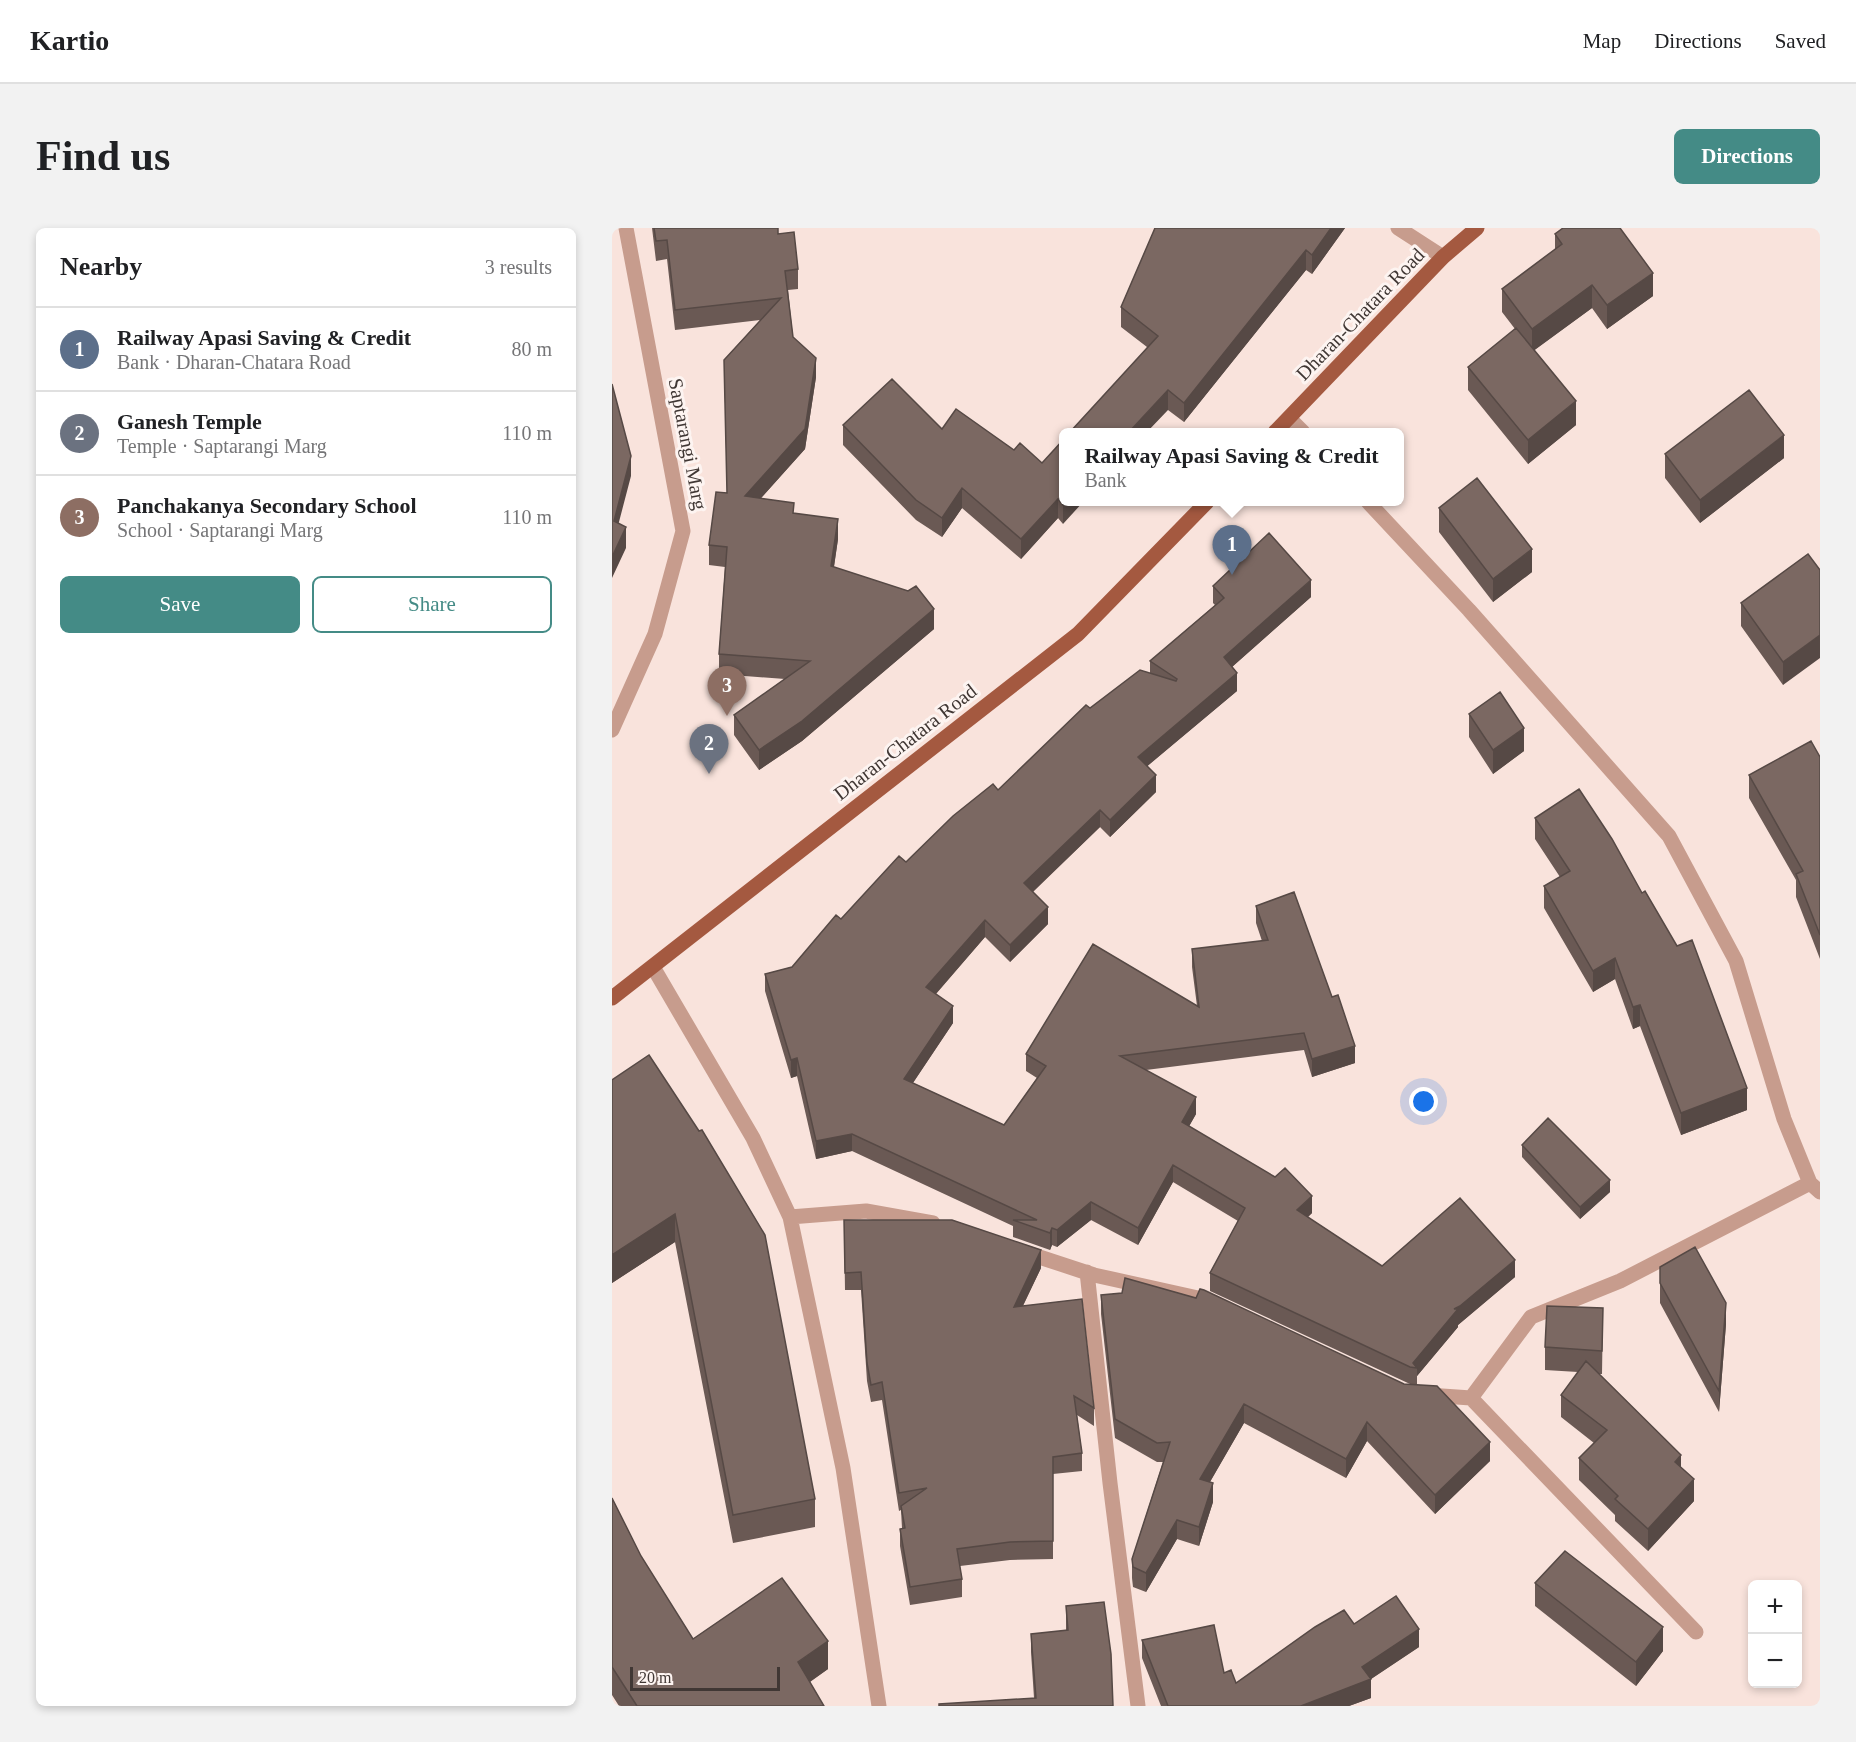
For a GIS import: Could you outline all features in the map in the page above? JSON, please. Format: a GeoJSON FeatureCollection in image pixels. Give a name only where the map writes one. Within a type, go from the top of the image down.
{"type":"FeatureCollection","features":[{"type":"Feature","properties":{"kind":"main road","name":"Dharan-Chatara Road"},"geometry":{"type":"LineString","coordinates":[[1279,428],[1443,258],[1477,228]]}},
{"type":"Feature","properties":{"kind":"main road","name":"Dharan-Chatara Road"},"geometry":{"type":"LineString","coordinates":[[612,998],[1078,634],[1203,506]]}},
{"type":"Feature","properties":{"kind":"street","name":"Saptarangi Marg"},"geometry":{"type":"LineString","coordinates":[[612,730],[655,634],[683,531],[626,228]]}},
{"type":"Feature","properties":{"kind":"street"},"geometry":{"type":"LineString","coordinates":[[1398,228],[1443,258]]}},
{"type":"Feature","properties":{"kind":"street"},"geometry":{"type":"LineString","coordinates":[[1289,418],[1299,428]]}},
{"type":"Feature","properties":{"kind":"street"},"geometry":{"type":"LineString","coordinates":[[1373,506],[1469,609],[1669,836],[1736,961],[1784,1119],[1815,1187],[1620,1281],[1531,1317],[1471,1398]]}},
{"type":"Feature","properties":{"kind":"street"},"geometry":{"type":"LineString","coordinates":[[653,966],[753,1138],[790,1217],[843,1468],[879,1706]]}},
{"type":"Feature","properties":{"kind":"street"},"geometry":{"type":"LineString","coordinates":[[790,1217],[866,1211],[952,1227]]}},
{"type":"Feature","properties":{"kind":"street"},"geometry":{"type":"LineString","coordinates":[[1013,1248],[1087,1272],[1207,1299],[1229,1310]]}},
{"type":"Feature","properties":{"kind":"street"},"geometry":{"type":"LineString","coordinates":[[1087,1272],[1138,1706]]}},
{"type":"Feature","properties":{"kind":"street"},"geometry":{"type":"LineString","coordinates":[[1418,1395],[1471,1398],[1696,1632]]}},
{"type":"Feature","properties":{"kind":"building"},"geometry":{"type":"Polygon","coordinates":[[[654,228],[778,228],[778,234],[794,232],[798,269],[785,271],[793,337],[816,358],[805,429],[745,496],[794,503],[793,513],[838,519],[831,566],[908,591],[916,586],[934,609],[802,721],[759,750],[734,715],[810,661],[719,654],[727,547],[709,545],[716,492],[727,493],[724,360],[781,298],[675,310],[667,240],[656,241],[654,228]]]}},
{"type":"Feature","properties":{"kind":"building"},"geometry":{"type":"Polygon","coordinates":[[[1155,228],[1331,228],[1312,255],[1306,250],[1184,403],[1168,390],[1133,428],[1074,428],[1158,336],[1121,307],[1155,228]]]}},
{"type":"Feature","properties":{"kind":"building"},"geometry":{"type":"Polygon","coordinates":[[[1563,228],[1620,228],[1653,273],[1607,305],[1592,285],[1532,329],[1502,289],[1562,244],[1555,234],[1563,228]]]}},
{"type":"Feature","properties":{"kind":"building"},"geometry":{"type":"Polygon","coordinates":[[[1516,328],[1576,401],[1528,440],[1468,367],[1516,328]]]}},
{"type":"Feature","properties":{"kind":"building"},"geometry":{"type":"Polygon","coordinates":[[[892,379],[942,429],[956,409],[1014,450],[1020,443],[1042,463],[1059,444],[1059,500],[1021,539],[962,488],[942,518],[916,500],[843,425],[892,379]]]}},
{"type":"Feature","properties":{"kind":"building"},"geometry":{"type":"Polygon","coordinates":[[[612,384],[631,456],[614,521],[626,527],[612,557],[612,384]]]}},
{"type":"Feature","properties":{"kind":"building"},"geometry":{"type":"Polygon","coordinates":[[[1749,390],[1784,435],[1700,500],[1665,454],[1749,390]]]}},
{"type":"Feature","properties":{"kind":"building"},"geometry":{"type":"Polygon","coordinates":[[[1477,478],[1532,549],[1493,579],[1439,508],[1477,478]]]}},
{"type":"Feature","properties":{"kind":"building"},"geometry":{"type":"Polygon","coordinates":[[[1269,533],[1311,580],[1224,657],[1237,673],[1138,757],[1156,775],[1110,820],[1100,810],[1024,883],[1048,907],[1010,945],[985,920],[926,987],[953,1006],[904,1079],[1004,1125],[1046,1066],[1026,1054],[1093,944],[1199,1007],[1192,949],[1268,940],[1256,906],[1294,892],[1332,997],[1338,995],[1355,1046],[1312,1059],[1304,1033],[1120,1056],[1196,1097],[1182,1122],[1275,1177],[1285,1168],[1312,1196],[1297,1210],[1382,1266],[1460,1198],[1515,1260],[1454,1309],[1458,1309],[1413,1363],[1417,1368],[1410,1367],[1210,1273],[1245,1208],[1173,1165],[1138,1228],[1091,1202],[1057,1230],[1052,1228],[1050,1233],[1013,1220],[1037,1220],[852,1134],[816,1141],[797,1058],[791,1060],[765,974],[792,967],[836,915],[841,919],[899,856],[906,862],[953,816],[993,784],[998,790],[1086,705],[1090,708],[1140,670],[1176,681],[1177,679],[1150,661],[1224,598],[1213,586],[1269,533]]]}},
{"type":"Feature","properties":{"kind":"building"},"geometry":{"type":"Polygon","coordinates":[[[1808,554],[1820,570],[1820,635],[1783,662],[1741,603],[1808,554]]]}},
{"type":"Feature","properties":{"kind":"building"},"geometry":{"type":"Polygon","coordinates":[[[1500,692],[1524,728],[1493,750],[1469,714],[1500,692]]]}},
{"type":"Feature","properties":{"kind":"building"},"geometry":{"type":"Polygon","coordinates":[[[1811,741],[1820,757],[1820,935],[1796,874],[1803,871],[1749,775],[1811,741]]]}},
{"type":"Feature","properties":{"kind":"building"},"geometry":{"type":"Polygon","coordinates":[[[1579,789],[1612,839],[1642,893],[1645,891],[1677,946],[1692,940],[1747,1088],[1681,1113],[1640,1005],[1633,1007],[1615,958],[1593,971],[1544,886],[1570,871],[1535,818],[1579,789]]]}},
{"type":"Feature","properties":{"kind":"building"},"geometry":{"type":"Polygon","coordinates":[[[649,1055],[699,1131],[702,1130],[765,1235],[815,1499],[733,1515],[675,1214],[612,1255],[612,1080],[649,1055]]]}},
{"type":"Feature","properties":{"kind":"building"},"geometry":{"type":"Polygon","coordinates":[[[1548,1118],[1610,1180],[1580,1207],[1522,1145],[1548,1118]]]}},
{"type":"Feature","properties":{"kind":"building"},"geometry":{"type":"Polygon","coordinates":[[[844,1220],[952,1220],[1041,1250],[1014,1307],[1082,1299],[1094,1408],[1074,1396],[1082,1453],[1053,1457],[1053,1541],[1010,1542],[957,1549],[962,1579],[910,1587],[900,1529],[905,1528],[901,1506],[927,1488],[899,1493],[882,1382],[871,1385],[867,1363],[861,1272],[845,1273],[844,1220]]]}},
{"type":"Feature","properties":{"kind":"building"},"geometry":{"type":"Polygon","coordinates":[[[1695,1247],[1726,1303],[1719,1391],[1660,1283],[1660,1267],[1695,1247]]]}},
{"type":"Feature","properties":{"kind":"building"},"geometry":{"type":"Polygon","coordinates":[[[1125,1278],[1196,1298],[1200,1289],[1204,1290],[1404,1384],[1437,1386],[1490,1442],[1435,1495],[1367,1422],[1346,1459],[1244,1404],[1200,1479],[1213,1483],[1199,1527],[1177,1520],[1146,1573],[1133,1567],[1132,1559],[1170,1442],[1157,1443],[1115,1419],[1101,1295],[1122,1293],[1125,1278]]]}},
{"type":"Feature","properties":{"kind":"building"},"geometry":{"type":"Polygon","coordinates":[[[1547,1306],[1603,1308],[1602,1351],[1545,1347],[1547,1306]]]}},
{"type":"Feature","properties":{"kind":"building"},"geometry":{"type":"Polygon","coordinates":[[[1586,1361],[1681,1455],[1675,1462],[1694,1479],[1648,1529],[1615,1499],[1618,1496],[1579,1458],[1607,1430],[1561,1395],[1586,1361]]]}},
{"type":"Feature","properties":{"kind":"building"},"geometry":{"type":"Polygon","coordinates":[[[612,1498],[641,1556],[693,1639],[782,1578],[828,1641],[798,1662],[824,1706],[637,1706],[612,1667],[612,1498]]]}},
{"type":"Feature","properties":{"kind":"building"},"geometry":{"type":"Polygon","coordinates":[[[1565,1551],[1663,1627],[1636,1662],[1535,1583],[1565,1551]]]}},
{"type":"Feature","properties":{"kind":"building"},"geometry":{"type":"Polygon","coordinates":[[[1396,1596],[1419,1629],[1362,1667],[1371,1679],[1301,1706],[1168,1706],[1142,1640],[1214,1625],[1224,1673],[1231,1670],[1236,1683],[1315,1627],[1344,1610],[1354,1624],[1396,1596]]]}},
{"type":"Feature","properties":{"kind":"building"},"geometry":{"type":"Polygon","coordinates":[[[1104,1602],[1111,1654],[1113,1706],[939,1706],[939,1704],[1036,1698],[1031,1634],[1068,1630],[1066,1606],[1104,1602]]]}},
{"type":"Feature","properties":{"kind":"place","name":"Railway Apasi Saving & Credit"},"geometry":{"type":"Point","coordinates":[1232,575]}},
{"type":"Feature","properties":{"kind":"place","name":"Panchakanya Secondary School"},"geometry":{"type":"Point","coordinates":[727,716]}},
{"type":"Feature","properties":{"kind":"place","name":"Ganesh Temple"},"geometry":{"type":"Point","coordinates":[709,774]}}]}
